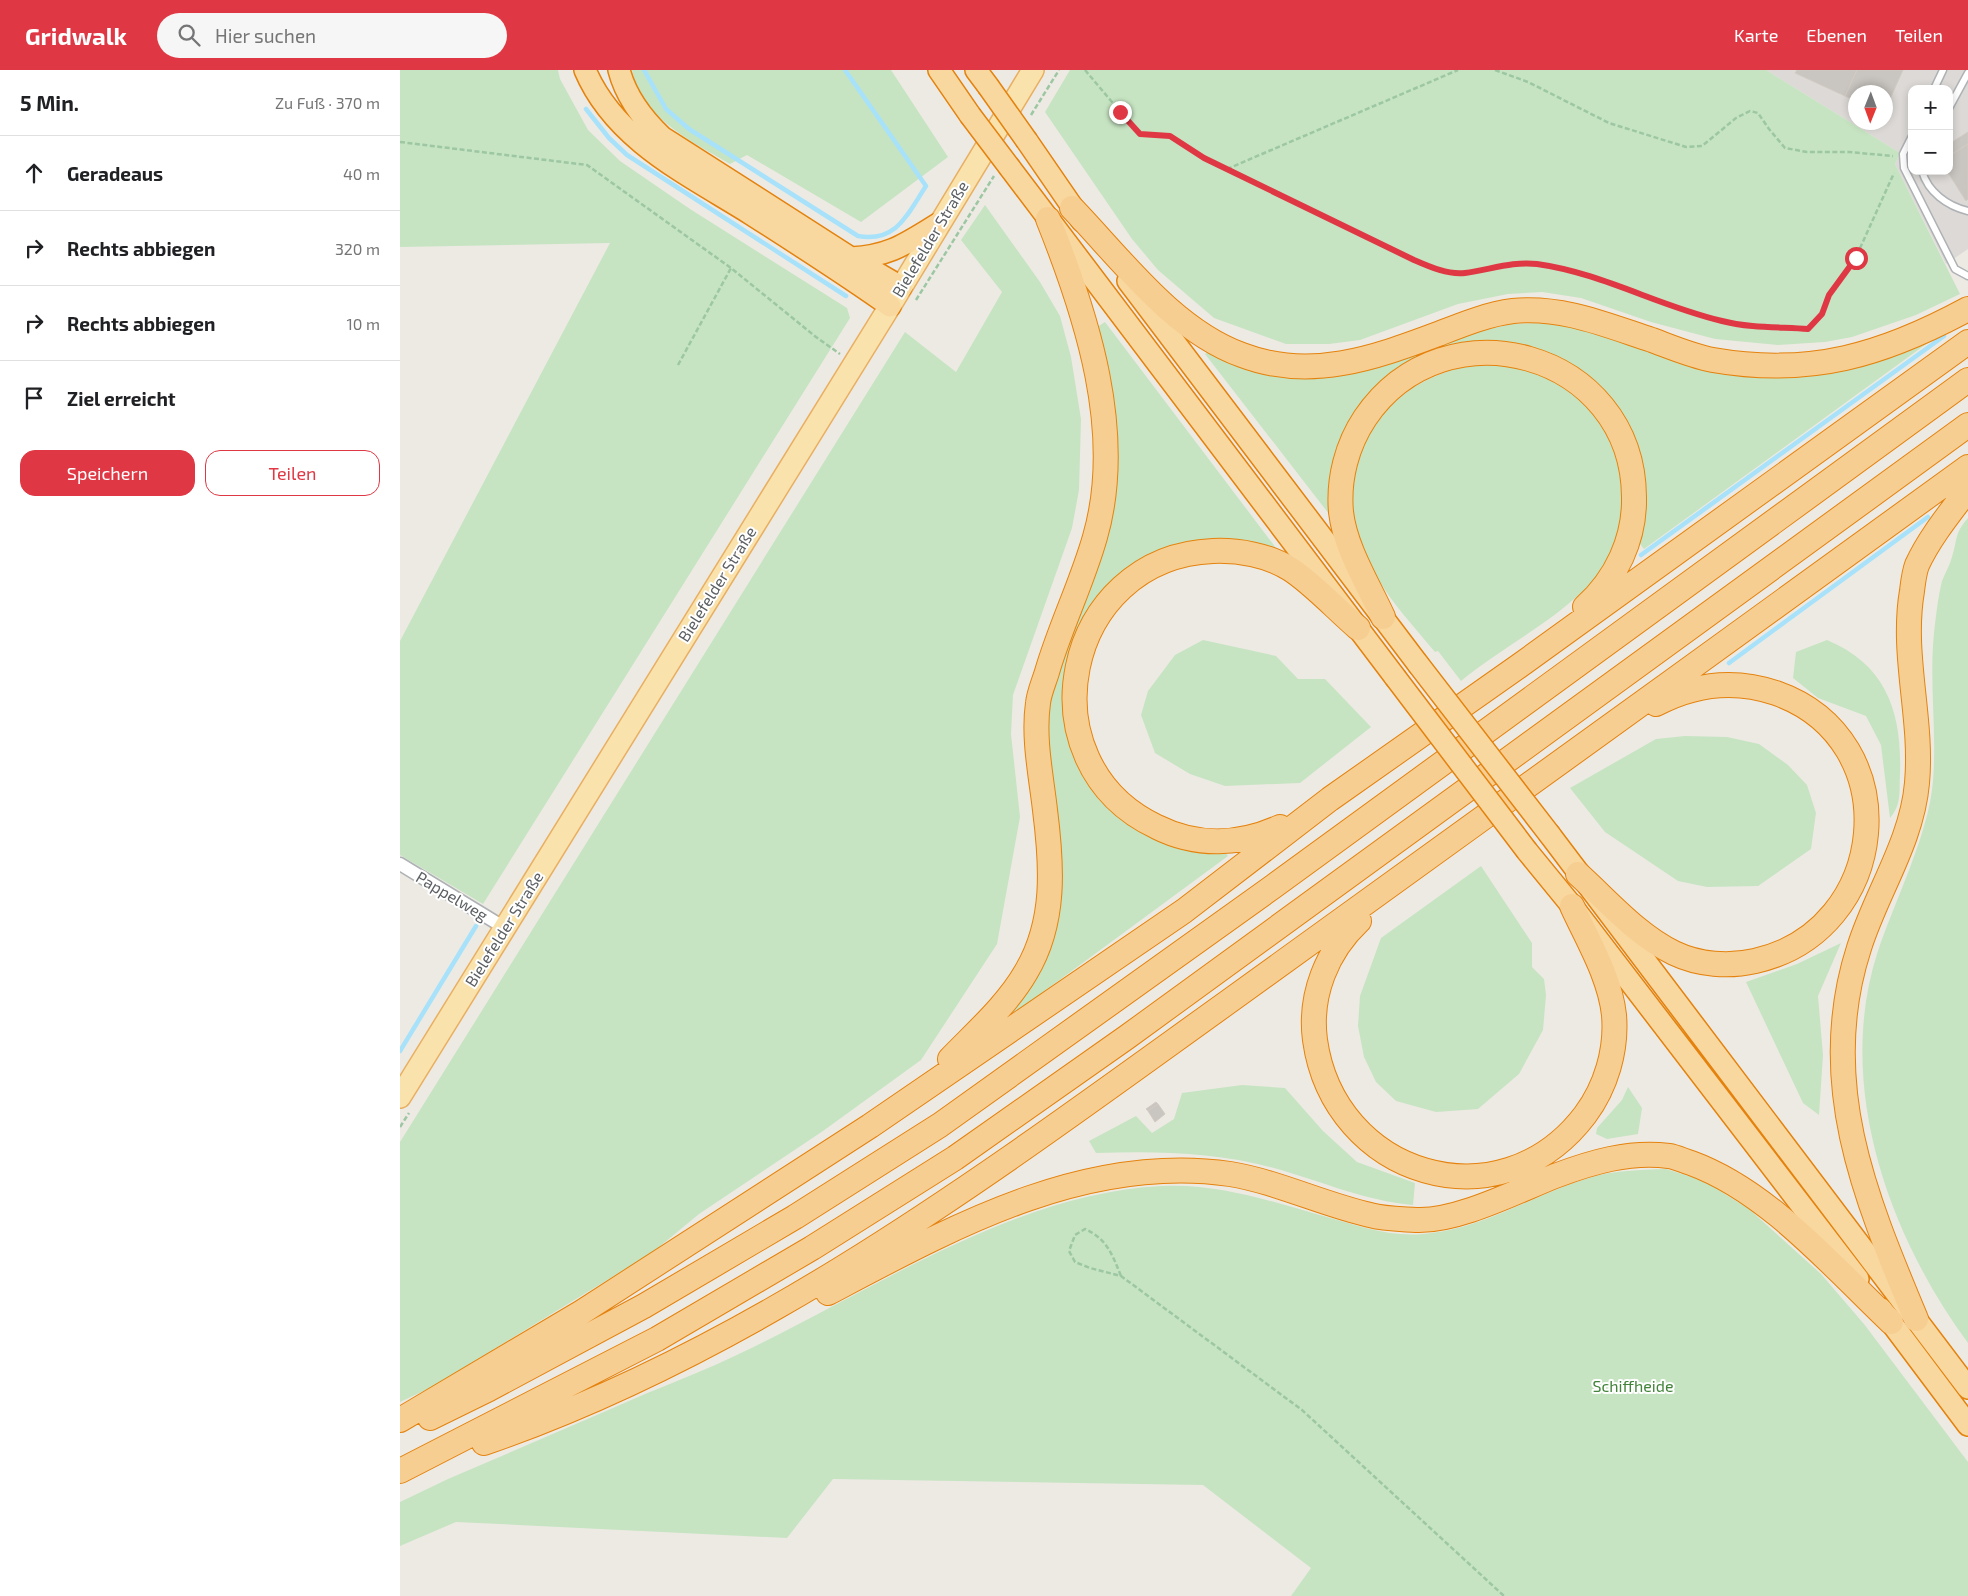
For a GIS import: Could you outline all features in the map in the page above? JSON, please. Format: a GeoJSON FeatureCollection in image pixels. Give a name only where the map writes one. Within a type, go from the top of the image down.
{"type":"FeatureCollection","features":[{"type":"Feature","properties":{"kind":"highway"},"geometry":{"type":"LineString","coordinates":[[585,70],[601,102],[625,129],[655,154],[839,270],[890,306]]}},
{"type":"Feature","properties":{"kind":"highway"},"geometry":{"type":"LineString","coordinates":[[618,70],[631,101],[647,123],[662,137],[851,258],[901,287]]}},
{"type":"Feature","properties":{"kind":"highway"},"geometry":{"type":"LineString","coordinates":[[940,71],[970,115],[1048,219],[1527,851],[1572,906],[1968,1425]]}},
{"type":"Feature","properties":{"kind":"highway"},"geometry":{"type":"LineString","coordinates":[[982,78],[1072,208],[1418,664],[1550,834],[1578,874],[1968,1388]]}},
{"type":"Feature","properties":{"kind":"highway"},"geometry":{"type":"LineString","coordinates":[[1072,208],[1176,317],[1206,338],[1242,356],[1284,366],[1333,366],[1364,360],[1463,324],[1511,311],[1545,310],[1577,316],[1712,360],[1778,366],[1829,363],[1874,352],[1922,334],[1968,309]]}},
{"type":"Feature","properties":{"kind":"highway"},"geometry":{"type":"LineString","coordinates":[[870,1126],[944,1066],[1003,1004],[1027,971],[1044,926],[1050,896],[1051,855],[1037,735],[1038,702],[1054,648],[1096,536],[1103,492],[1105,458],[1104,416],[1094,355],[1082,311],[1048,219]]}},
{"type":"Feature","properties":{"kind":"highway"},"geometry":{"type":"LineString","coordinates":[[851,258],[874,256],[890,252],[938,224]]}},
{"type":"Feature","properties":{"kind":"highway"},"geometry":{"type":"LineString","coordinates":[[400,1420],[582,1312],[870,1126],[1184,911],[1330,799],[1519,666],[1968,342]]}},
{"type":"Feature","properties":{"kind":"highway"},"geometry":{"type":"LineString","coordinates":[[1383,617],[1346,531],[1341,513],[1342,476],[1352,442],[1360,425],[1382,396],[1395,384],[1426,365],[1452,356],[1479,352],[1497,352],[1532,359],[1564,373],[1578,383],[1608,415],[1628,454],[1634,488],[1634,506],[1628,540],[1614,572],[1591,601],[1519,666]]}},
{"type":"Feature","properties":{"kind":"highway"},"geometry":{"type":"LineString","coordinates":[[400,1432],[489,1390],[644,1306],[796,1217],[940,1125],[1274,886],[1968,380]]}},
{"type":"Feature","properties":{"kind":"highway"},"geometry":{"type":"LineString","coordinates":[[400,1472],[658,1340],[812,1248],[955,1158],[1127,1037],[1968,425]]}},
{"type":"Feature","properties":{"kind":"highway"},"geometry":{"type":"LineString","coordinates":[[400,1472],[560,1415],[639,1382],[739,1330],[928,1214],[1031,1144],[1414,869],[1968,467]]}},
{"type":"Feature","properties":{"kind":"highway"},"geometry":{"type":"LineString","coordinates":[[1916,1319],[1878,1230],[1861,1180],[1844,1091],[1842,1050],[1846,1000],[1859,948],[1898,854],[1911,814],[1917,784],[1917,748],[1909,628],[1910,600],[1916,567],[1932,537],[1968,489]]}},
{"type":"Feature","properties":{"kind":"highway"},"geometry":{"type":"LineString","coordinates":[[1330,799],[1279,827],[1253,838],[1236,841],[1200,841],[1166,832],[1149,824],[1134,814],[1114,796],[1088,760],[1082,744],[1074,709],[1076,674],[1089,632],[1114,597],[1140,574],[1164,562],[1188,554],[1223,551],[1258,556],[1274,562],[1290,569],[1358,628]]}},
{"type":"Feature","properties":{"kind":"highway"},"geometry":{"type":"LineString","coordinates":[[1578,874],[1639,930],[1674,953],[1712,964],[1749,963],[1784,953],[1814,934],[1828,922],[1840,908],[1858,877],[1867,842],[1866,806],[1858,771],[1850,755],[1840,740],[1815,714],[1784,696],[1750,686],[1714,685],[1674,695],[1601,732]]}},
{"type":"Feature","properties":{"kind":"highway"},"geometry":{"type":"LineString","coordinates":[[1414,869],[1346,933],[1336,947],[1316,994],[1314,1032],[1321,1072],[1339,1109],[1350,1124],[1362,1136],[1393,1158],[1428,1171],[1451,1176],[1470,1176],[1488,1174],[1524,1164],[1556,1146],[1570,1134],[1593,1104],[1604,1080],[1612,1052],[1614,1015],[1604,977],[1572,906]]}},
{"type":"Feature","properties":{"kind":"highway"},"geometry":{"type":"LineString","coordinates":[[739,1330],[797,1309],[935,1236],[1031,1197],[1107,1176],[1164,1170],[1226,1174],[1259,1179],[1372,1216],[1420,1221],[1465,1212],[1581,1166],[1618,1156],[1671,1156],[1710,1170],[1764,1204],[1800,1235],[1891,1322]]}},
{"type":"Feature","properties":{"kind":"main road","name":"Bielefelder Straße"},"geometry":{"type":"LineString","coordinates":[[400,1098],[890,306],[1033,70]]}},
{"type":"Feature","properties":{"kind":"street","name":"Pappelweg"},"geometry":{"type":"LineString","coordinates":[[400,864],[505,928]]}},
{"type":"Feature","properties":{"kind":"lane"},"geometry":{"type":"LineString","coordinates":[[1936,85],[1943,70]]}},
{"type":"Feature","properties":{"kind":"lane"},"geometry":{"type":"LineString","coordinates":[[1953,101],[1968,73]]}},
{"type":"Feature","properties":{"kind":"lane"},"geometry":{"type":"LineString","coordinates":[[1908,144],[1903,154],[1904,168],[1954,269],[1968,276]]}},
{"type":"Feature","properties":{"kind":"lane"},"geometry":{"type":"LineString","coordinates":[[1924,175],[1929,187],[1940,199],[1959,209],[1968,211]]}},
{"type":"Feature","properties":{"kind":"path"},"geometry":{"type":"LineString","coordinates":[[1085,70],[1140,134],[1170,136],[1204,158],[1414,260],[1441,271],[1464,273],[1495,267],[1535,264],[1586,273],[1669,305],[1723,322],[1808,329],[1822,314],[1829,295],[1856,258],[1892,174],[1904,168]]}},
{"type":"Feature","properties":{"kind":"path"},"geometry":{"type":"LineString","coordinates":[[1227,169],[1458,70]]}},
{"type":"Feature","properties":{"kind":"path"},"geometry":{"type":"LineString","coordinates":[[1494,70],[1528,82],[1609,123],[1686,147],[1702,146],[1736,118],[1750,111],[1758,113],[1768,129],[1785,148],[1807,152],[1849,152],[1888,157],[1903,154]]}},
{"type":"Feature","properties":{"kind":"path"},"geometry":{"type":"LineString","coordinates":[[400,142],[587,165],[731,268],[816,338],[854,364]]}},
{"type":"Feature","properties":{"kind":"path"},"geometry":{"type":"LineString","coordinates":[[678,365],[731,268]]}},
{"type":"Feature","properties":{"kind":"path"},"geometry":{"type":"LineString","coordinates":[[1121,1276],[1112,1255],[1099,1235],[1084,1229],[1074,1235],[1069,1251],[1074,1262],[1121,1276],[1302,1410],[1504,1596]]}},
{"type":"Feature","properties":{"kind":"shaded area"},"geometry":{"type":"Polygon","coordinates":[[[1766,70],[1968,70],[1968,249],[1946,264],[1895,164],[1900,153],[1863,130],[1893,130],[1893,85],[1848,85],[1848,121],[1766,70]]]}},
{"type":"Feature","properties":{"kind":"green space"},"geometry":{"type":"Polygon","coordinates":[[[400,70],[558,70],[560,79],[588,130],[620,161],[690,209],[847,308],[850,318],[483,904],[400,855],[400,641],[610,243],[400,247],[400,70]]]}},
{"type":"Feature","properties":{"kind":"green space"},"geometry":{"type":"Polygon","coordinates":[[[632,70],[891,70],[948,157],[861,222],[747,155],[730,164],[685,137],[670,127],[646,102],[632,70]]]}},
{"type":"Feature","properties":{"kind":"green space"},"geometry":{"type":"Polygon","coordinates":[[[1070,70],[1766,70],[1848,121],[1848,130],[1863,130],[1900,153],[1895,164],[1960,294],[1916,315],[1852,337],[1825,342],[1778,345],[1715,339],[1651,322],[1581,298],[1542,292],[1508,294],[1458,304],[1360,340],[1329,344],[1286,344],[1214,318],[1158,270],[1132,239],[1045,112],[1070,70]]]}},
{"type":"Feature","properties":{"kind":"green space"},"geometry":{"type":"Polygon","coordinates":[[[985,205],[1040,282],[1060,316],[1071,357],[1081,419],[1079,490],[1072,528],[1013,695],[1011,734],[1020,817],[997,944],[921,1060],[823,1131],[699,1214],[653,1252],[432,1387],[400,1402],[400,1142],[905,332],[956,372],[1002,292],[961,240],[985,205]]]}},
{"type":"Feature","properties":{"kind":"green space"},"geometry":{"type":"Polygon","coordinates":[[[1105,322],[1276,548],[1272,549],[1211,539],[1183,543],[1157,554],[1120,576],[1105,589],[1092,606],[1074,643],[1065,681],[1066,721],[1070,741],[1085,778],[1105,804],[1147,835],[1165,844],[1184,850],[1226,853],[1228,856],[1001,1023],[1032,976],[1046,767],[1048,704],[1105,539],[1097,327],[1105,322]]]}},
{"type":"Feature","properties":{"kind":"green space"},"geometry":{"type":"Polygon","coordinates":[[[1543,323],[1575,327],[1708,370],[1940,334],[1644,549],[1640,544],[1645,504],[1644,482],[1640,457],[1625,422],[1542,352],[1516,345],[1487,342],[1455,345],[1425,356],[1384,384],[1333,513],[1329,514],[1205,354],[1210,351],[1285,374],[1512,324],[1543,323]]]}},
{"type":"Feature","properties":{"kind":"green space"},"geometry":{"type":"Polygon","coordinates":[[[1480,364],[1522,369],[1546,377],[1571,392],[1592,412],[1607,436],[1617,462],[1622,490],[1621,519],[1614,547],[1601,573],[1595,580],[1569,604],[1461,681],[1438,651],[1435,652],[1398,608],[1374,573],[1356,526],[1352,490],[1357,464],[1366,441],[1378,421],[1393,404],[1411,389],[1432,378],[1455,369],[1480,364]]]}},
{"type":"Feature","properties":{"kind":"green space"},"geometry":{"type":"Polygon","coordinates":[[[1968,518],[1968,1343],[1940,1301],[1915,1256],[1893,1208],[1877,1158],[1867,1107],[1862,1055],[1866,1004],[1877,954],[1910,868],[1930,802],[1934,763],[1932,669],[1936,613],[1942,581],[1951,560],[1958,532],[1968,518]]]}},
{"type":"Feature","properties":{"kind":"green space"},"geometry":{"type":"Polygon","coordinates":[[[1203,640],[1276,656],[1298,679],[1325,679],[1371,727],[1300,783],[1225,786],[1190,774],[1155,753],[1141,715],[1148,691],[1175,655],[1203,640]]]}},
{"type":"Feature","properties":{"kind":"green space"},"geometry":{"type":"Polygon","coordinates":[[[1827,640],[1847,650],[1864,663],[1877,677],[1894,711],[1900,752],[1900,792],[1898,803],[1890,818],[1881,745],[1866,716],[1818,698],[1793,678],[1796,652],[1827,640]]]}},
{"type":"Feature","properties":{"kind":"green space"},"geometry":{"type":"Polygon","coordinates":[[[1685,736],[1727,737],[1759,744],[1788,765],[1807,785],[1816,813],[1811,849],[1758,886],[1707,887],[1678,881],[1605,832],[1570,788],[1656,739],[1685,736]]]}},
{"type":"Feature","properties":{"kind":"green space"},"geometry":{"type":"Polygon","coordinates":[[[1481,866],[1532,943],[1532,967],[1544,979],[1546,995],[1543,1030],[1519,1074],[1478,1109],[1436,1112],[1396,1101],[1376,1082],[1364,1057],[1358,1026],[1360,996],[1381,938],[1481,866]]]}},
{"type":"Feature","properties":{"kind":"green space"},"geometry":{"type":"Polygon","coordinates":[[[1841,943],[1818,996],[1823,1055],[1819,1115],[1803,1103],[1746,982],[1797,964],[1841,943]]]}},
{"type":"Feature","properties":{"kind":"green space"},"geometry":{"type":"Polygon","coordinates":[[[1242,1085],[1285,1088],[1323,1131],[1357,1162],[1415,1183],[1413,1205],[1378,1199],[1274,1168],[1230,1159],[1164,1153],[1096,1153],[1089,1141],[1136,1116],[1152,1133],[1174,1119],[1182,1093],[1242,1085]]]}},
{"type":"Feature","properties":{"kind":"green space"},"geometry":{"type":"Polygon","coordinates":[[[1628,1087],[1642,1108],[1638,1134],[1607,1139],[1596,1134],[1597,1128],[1622,1100],[1628,1087]]]}},
{"type":"Feature","properties":{"kind":"green space","name":"Schiffheide"},"geometry":{"type":"Polygon","coordinates":[[[1666,1169],[1704,1181],[1749,1209],[1821,1274],[1864,1324],[1968,1462],[1968,1596],[1291,1596],[1311,1568],[1203,1485],[833,1479],[787,1538],[456,1522],[400,1546],[400,1502],[448,1479],[729,1359],[945,1249],[998,1226],[1052,1206],[1107,1193],[1162,1186],[1204,1187],[1266,1200],[1374,1230],[1411,1235],[1467,1226],[1568,1185],[1598,1175],[1666,1169]]]}},
{"type":"Feature","properties":{"kind":"building"},"geometry":{"type":"Polygon","coordinates":[[[1797,70],[1857,70],[1850,85],[1848,85],[1845,96],[1795,73],[1797,70]]]}},
{"type":"Feature","properties":{"kind":"building"},"geometry":{"type":"Polygon","coordinates":[[[1857,70],[1903,70],[1893,92],[1893,85],[1850,85],[1857,70]]]}},
{"type":"Feature","properties":{"kind":"building"},"geometry":{"type":"Polygon","coordinates":[[[1968,132],[1968,144],[1953,153],[1953,141],[1968,132]]]}},
{"type":"Feature","properties":{"kind":"building"},"geometry":{"type":"Polygon","coordinates":[[[1968,144],[1968,199],[1966,201],[1950,175],[1953,175],[1953,153],[1968,144]]]}},
{"type":"Feature","properties":{"kind":"building"},"geometry":{"type":"Polygon","coordinates":[[[1156,1102],[1158,1104],[1148,1111],[1146,1109],[1156,1102]]]}},
{"type":"Feature","properties":{"kind":"building"},"geometry":{"type":"Polygon","coordinates":[[[1158,1104],[1165,1114],[1155,1122],[1148,1111],[1158,1104]]]}},
{"type":"Feature","properties":{"kind":"waterway"},"geometry":{"type":"LineString","coordinates":[[644,70],[666,109],[689,129],[858,236],[871,237],[883,235],[900,224],[926,186],[845,70]]}},
{"type":"Feature","properties":{"kind":"waterway"},"geometry":{"type":"LineString","coordinates":[[586,109],[609,138],[627,155],[846,296]]}},
{"type":"Feature","properties":{"kind":"waterway"},"geometry":{"type":"LineString","coordinates":[[1641,555],[1944,336]]}},
{"type":"Feature","properties":{"kind":"waterway"},"geometry":{"type":"LineString","coordinates":[[1729,663],[1928,517]]}},
{"type":"Feature","properties":{"kind":"waterway"},"geometry":{"type":"LineString","coordinates":[[400,1051],[476,926]]}},
{"type":"Feature","properties":{"kind":"route"},"geometry":{"type":"LineString","coordinates":[[1120,112],[1140,134],[1170,136],[1204,158],[1414,260],[1441,271],[1464,273],[1495,267],[1535,264],[1586,273],[1669,305],[1723,322],[1808,329],[1822,314],[1829,295],[1856,258]]}}]}
